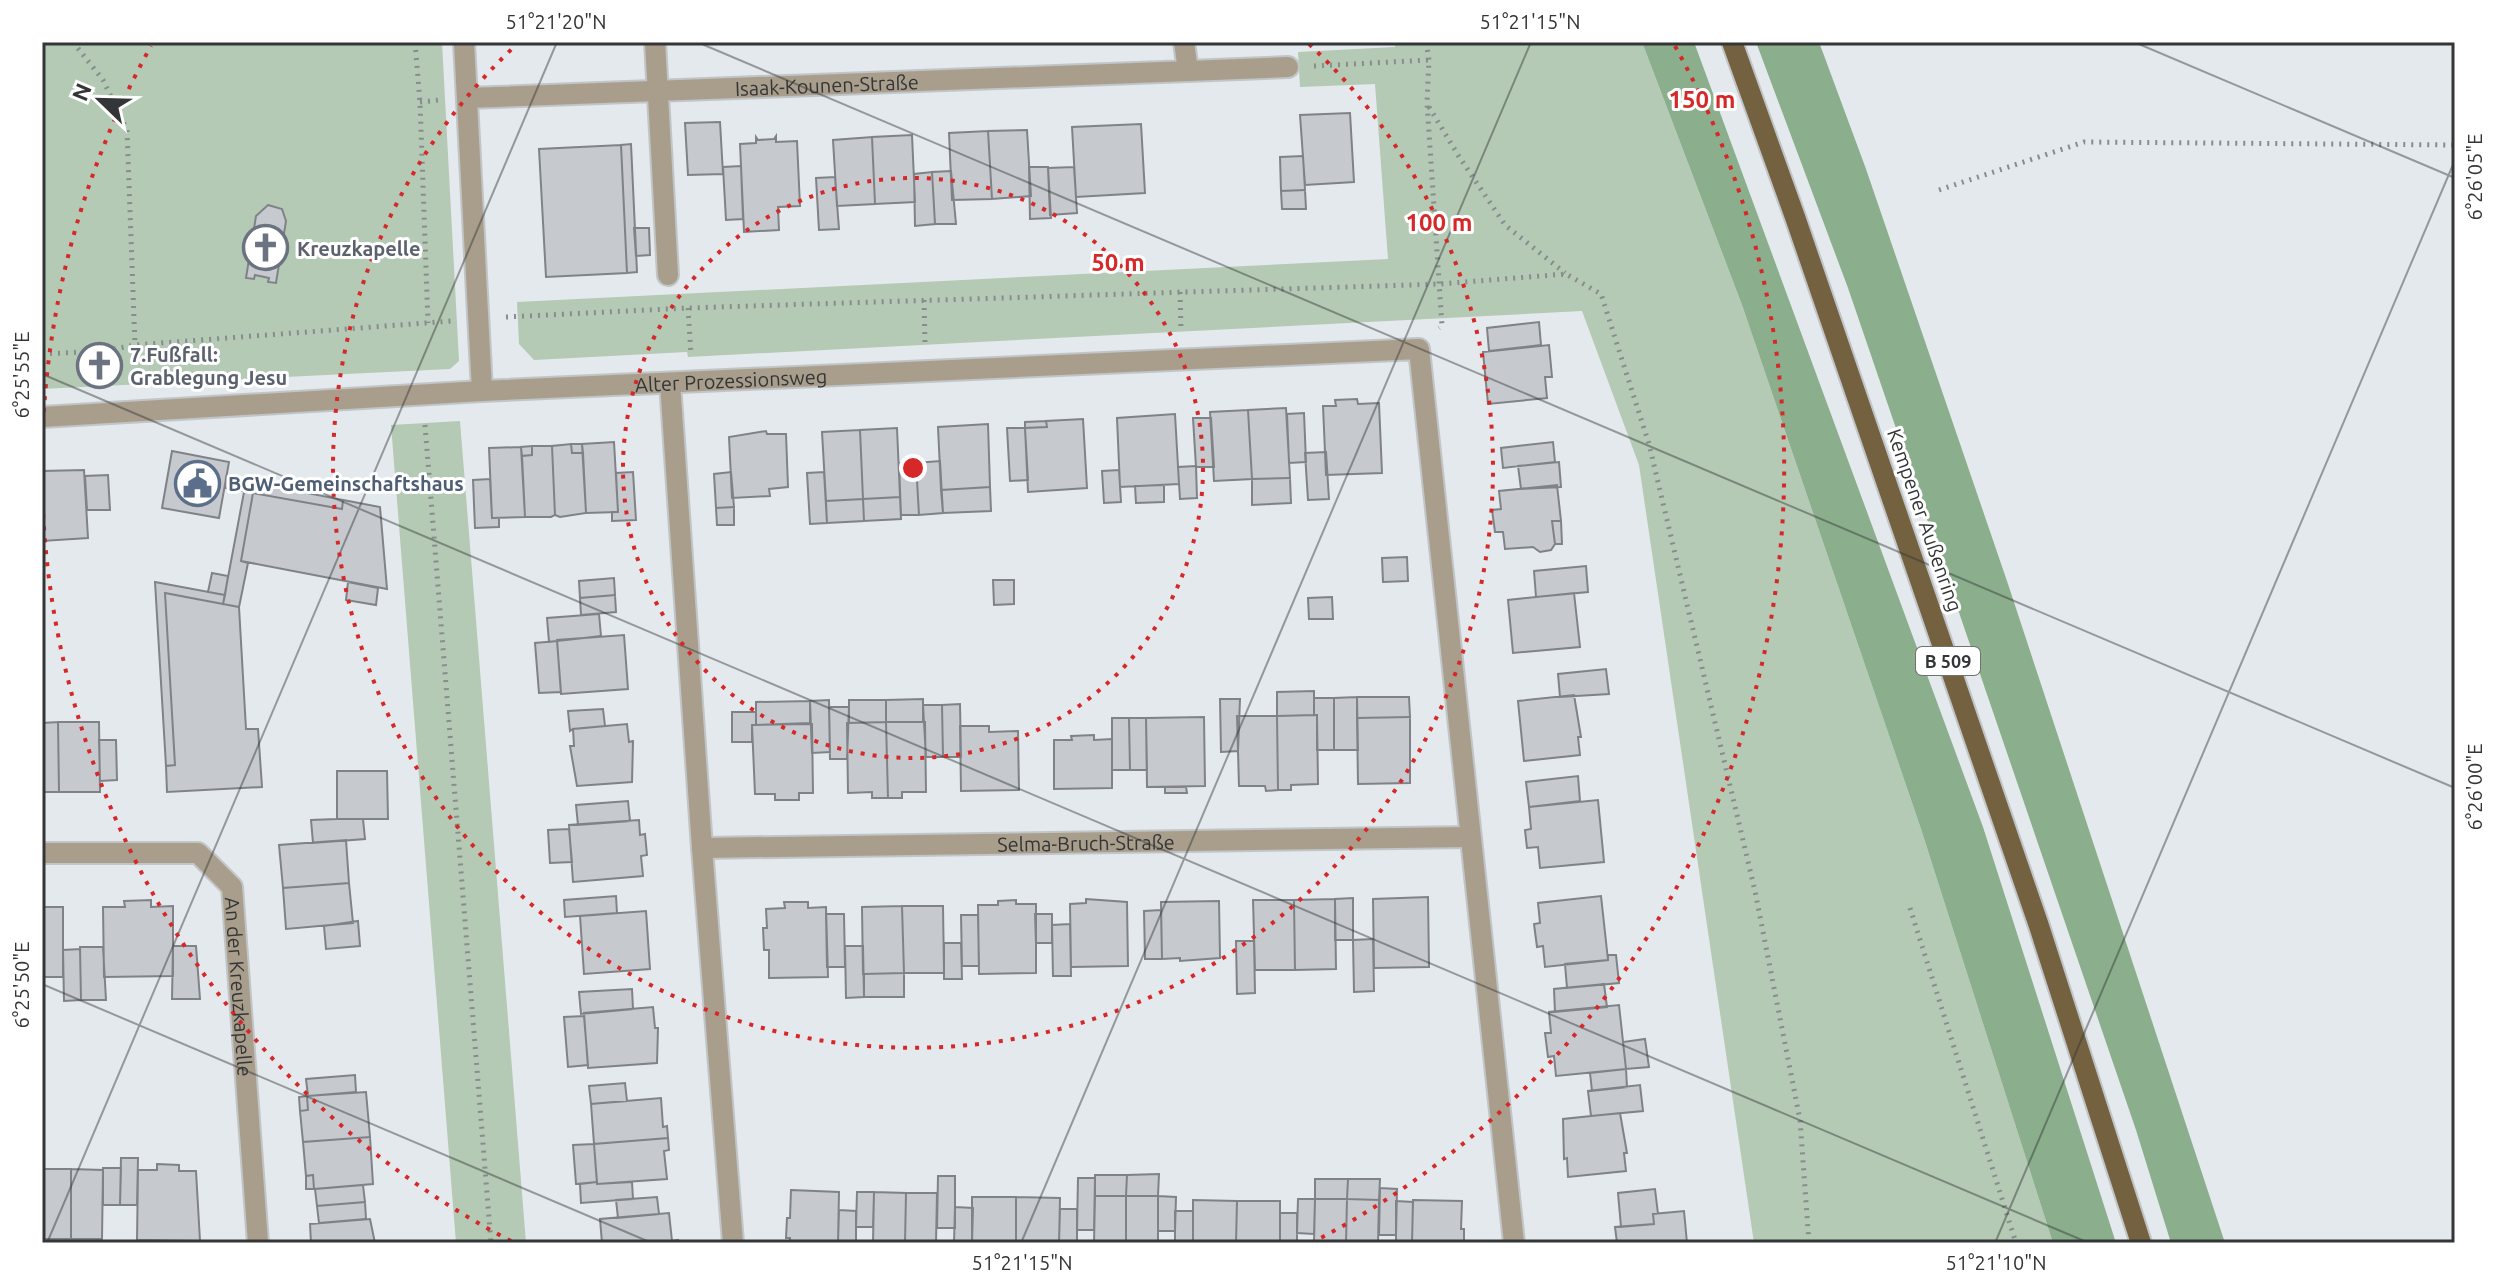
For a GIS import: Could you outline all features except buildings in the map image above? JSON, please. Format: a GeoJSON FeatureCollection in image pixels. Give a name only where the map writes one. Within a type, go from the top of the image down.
{"type":"FeatureCollection","features":[{"type":"Feature","properties":{"kind":"main road","name":"Kempener Außenring"},"geometry":{"type":"LineString","coordinates":[[1732,42],[2039,926],[2141,1243]]}},
{"type":"Feature","properties":{"kind":"street"},"geometry":{"type":"LineString","coordinates":[[464,42],[482,391]]}},
{"type":"Feature","properties":{"kind":"street"},"geometry":{"type":"LineString","coordinates":[[655,42],[668,275]]}},
{"type":"Feature","properties":{"kind":"street"},"geometry":{"type":"LineString","coordinates":[[1184,42],[1188,71]]}},
{"type":"Feature","properties":{"kind":"street","name":"Isaak-Kounen-Straße"},"geometry":{"type":"LineString","coordinates":[[467,98],[1288,67]]}},
{"type":"Feature","properties":{"kind":"street"},"geometry":{"type":"LineString","coordinates":[[1419,349],[1514,1243]]}},
{"type":"Feature","properties":{"kind":"street","name":"Alter Prozessionsweg"},"geometry":{"type":"LineString","coordinates":[[42,417],[482,391],[1419,349]]}},
{"type":"Feature","properties":{"kind":"street"},"geometry":{"type":"LineString","coordinates":[[670,383],[733,1243]]}},
{"type":"Feature","properties":{"kind":"street","name":"Selma-Bruch-Straße"},"geometry":{"type":"LineString","coordinates":[[702,848],[1470,837]]}},
{"type":"Feature","properties":{"kind":"street","name":"An der Kreuzkapelle"},"geometry":{"type":"LineString","coordinates":[[42,853],[198,853],[232,887],[258,1243]]}},
{"type":"Feature","properties":{"kind":"path"},"geometry":{"type":"LineString","coordinates":[[73,42],[103,80],[127,130],[135,345]]}},
{"type":"Feature","properties":{"kind":"path"},"geometry":{"type":"LineString","coordinates":[[415,42],[428,323]]}},
{"type":"Feature","properties":{"kind":"path"},"geometry":{"type":"LineString","coordinates":[[1419,349],[1442,326],[1427,103],[1429,60],[1426,42]]}},
{"type":"Feature","properties":{"kind":"path"},"geometry":{"type":"LineString","coordinates":[[1288,67],[1429,60]]}},
{"type":"Feature","properties":{"kind":"path"},"geometry":{"type":"LineString","coordinates":[[1427,103],[1505,225],[1566,274],[1601,294],[1649,444],[1755,891],[1800,1120],[1809,1243]]}},
{"type":"Feature","properties":{"kind":"path"},"geometry":{"type":"LineString","coordinates":[[1939,190],[2084,142],[2455,145]]}},
{"type":"Feature","properties":{"kind":"path"},"geometry":{"type":"LineString","coordinates":[[42,354],[480,318],[688,308],[1439,284],[1566,274]]}},
{"type":"Feature","properties":{"kind":"path"},"geometry":{"type":"LineString","coordinates":[[1180,292],[1182,360]]}},
{"type":"Feature","properties":{"kind":"path"},"geometry":{"type":"LineString","coordinates":[[924,300],[926,372]]}},
{"type":"Feature","properties":{"kind":"path"},"geometry":{"type":"LineString","coordinates":[[688,308],[693,382]]}},
{"type":"Feature","properties":{"kind":"path"},"geometry":{"type":"LineString","coordinates":[[422,396],[491,1243]]}},
{"type":"Feature","properties":{"kind":"path"},"geometry":{"type":"LineString","coordinates":[[1910,908],[2016,1243]]}},
{"type":"Feature","properties":{"kind":"green space"},"geometry":{"type":"Polygon","coordinates":[[[42,42],[442,42],[459,361],[450,369],[42,389],[42,42]]]}},
{"type":"Feature","properties":{"kind":"green space"},"geometry":{"type":"Polygon","coordinates":[[[1395,42],[1642,42],[1742,305],[1921,829],[2053,1243],[1754,1243],[1639,465],[1582,311],[688,357],[687,352],[534,360],[519,344],[517,302],[1388,259],[1375,84],[1300,87],[1298,52],[1395,47],[1395,42]]]}},
{"type":"Feature","properties":{"kind":"green space"},"geometry":{"type":"Polygon","coordinates":[[[1642,42],[1694,42],[1983,827],[2116,1243],[2053,1243],[1921,829],[1742,305],[1642,42]]]}},
{"type":"Feature","properties":{"kind":"green space"},"geometry":{"type":"Polygon","coordinates":[[[1756,42],[1819,42],[1866,169],[2008,584],[2225,1243],[2171,1243],[2136,1130],[1848,288],[1756,42]]]}},
{"type":"Feature","properties":{"kind":"green space"},"geometry":{"type":"Polygon","coordinates":[[[460,421],[526,1243],[456,1243],[391,425],[460,421]]]}},
{"type":"Feature","properties":{"kind":"place","name":"Kreuzkapelle"},"geometry":{"type":"Point","coordinates":[266,248]}},
{"type":"Feature","properties":{"kind":"place","name":"7.Fußfall: Grablegung Jesu"},"geometry":{"type":"Point","coordinates":[99,365]}},
{"type":"Feature","properties":{"kind":"place","name":"BGW-Gemeinschaftshaus"},"geometry":{"type":"Point","coordinates":[197,483]}}]}
